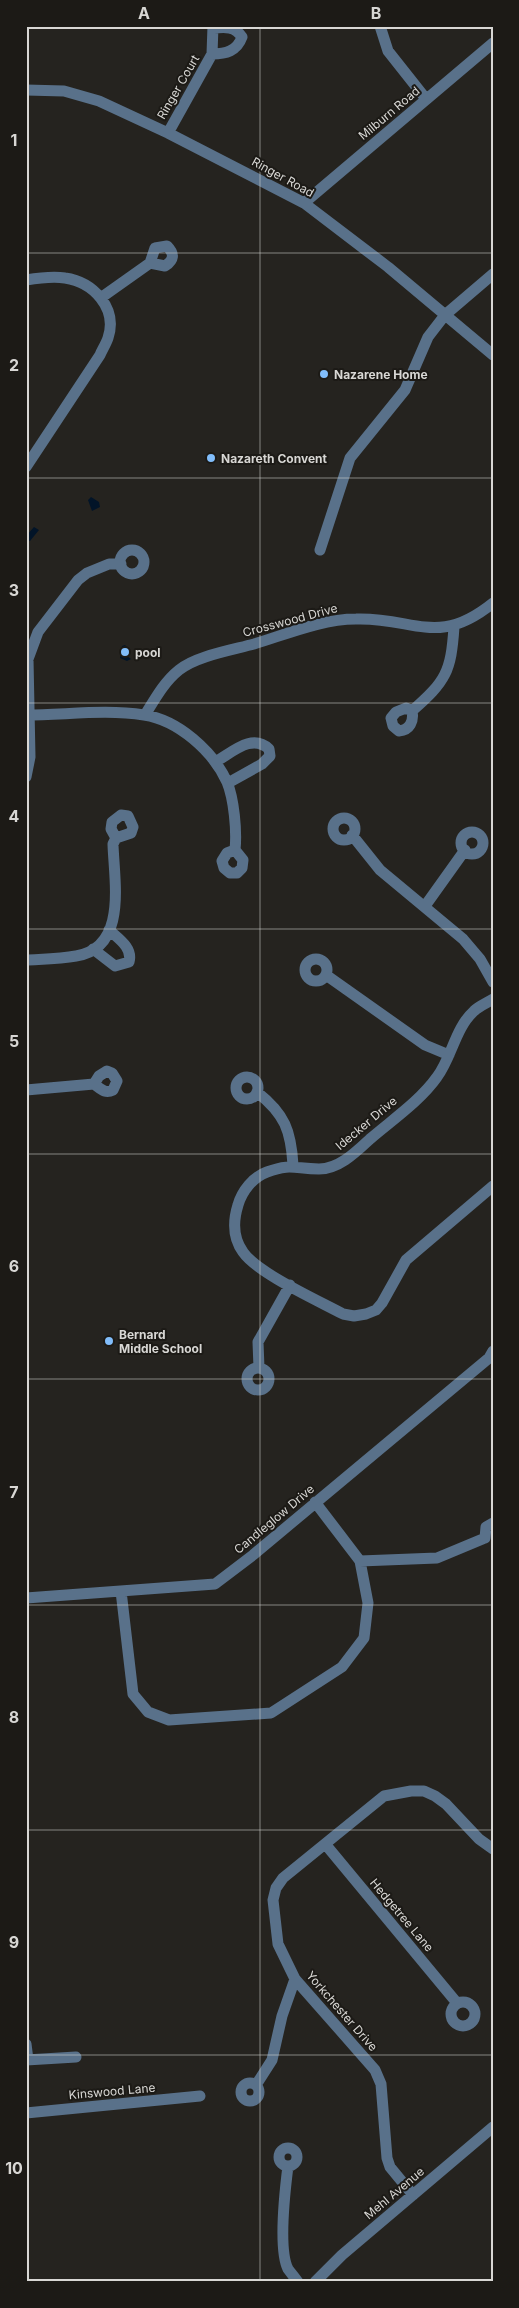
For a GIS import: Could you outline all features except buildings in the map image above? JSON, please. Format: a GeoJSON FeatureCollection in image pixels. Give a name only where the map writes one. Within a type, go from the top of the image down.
{"type":"FeatureCollection","features":[{"type":"Feature","properties":{"kind":"street"},"geometry":{"type":"LineString","coordinates":[[380,26],[388,52],[426,99]]}},
{"type":"Feature","properties":{"kind":"street","name":"Ringer Court"},"geometry":{"type":"LineString","coordinates":[[168,132],[212,54],[213,27],[230,27],[238,31],[242,37],[240,44],[235,49],[223,54],[212,54]]}},
{"type":"Feature","properties":{"kind":"street","name":"Milburn Road"},"geometry":{"type":"LineString","coordinates":[[304,203],[493,43]]}},
{"type":"Feature","properties":{"kind":"street","name":"Ringer Road"},"geometry":{"type":"LineString","coordinates":[[26,90],[52,89],[77,94],[121,110],[168,132],[304,203],[351,237],[493,355]]}},
{"type":"Feature","properties":{"kind":"street"},"geometry":{"type":"LineString","coordinates":[[102,297],[150,263]]}},
{"type":"Feature","properties":{"kind":"street"},"geometry":{"type":"LineString","coordinates":[[320,550],[350,458],[405,390],[428,337],[445,315],[493,274]]}},
{"type":"Feature","properties":{"kind":"street"},"geometry":{"type":"LineString","coordinates":[[26,280],[64,278],[87,285],[102,297],[109,318],[108,336],[100,355],[26,467]]}},
{"type":"Feature","properties":{"kind":"street"},"geometry":{"type":"LineString","coordinates":[[26,777],[30,757],[27,715],[28,659],[38,632],[78,580],[86,573],[109,564],[121,564]]}},
{"type":"Feature","properties":{"kind":"street","name":"Crosswood Drive"},"geometry":{"type":"LineString","coordinates":[[145,715],[164,686],[180,669],[214,655],[323,624],[358,618],[427,628],[454,627],[493,603]]}},
{"type":"Feature","properties":{"kind":"street"},"geometry":{"type":"LineString","coordinates":[[412,711],[432,693],[448,670],[454,627]]}},
{"type":"Feature","properties":{"kind":"street"},"geometry":{"type":"LineString","coordinates":[[27,715],[109,713],[145,715],[177,728],[215,762],[228,783],[236,837],[235,850]]}},
{"type":"Feature","properties":{"kind":"street"},"geometry":{"type":"LineString","coordinates":[[215,762],[253,741],[262,743],[269,749],[270,756],[262,764],[228,783]]}},
{"type":"Feature","properties":{"kind":"street"},"geometry":{"type":"LineString","coordinates":[[352,836],[380,870],[463,939],[480,960],[493,982]]}},
{"type":"Feature","properties":{"kind":"street"},"geometry":{"type":"LineString","coordinates":[[26,960],[78,956],[101,943],[113,923],[116,908],[113,844],[116,838]]}},
{"type":"Feature","properties":{"kind":"street"},"geometry":{"type":"LineString","coordinates":[[425,906],[464,850]]}},
{"type":"Feature","properties":{"kind":"street"},"geometry":{"type":"LineString","coordinates":[[93,949],[115,966],[129,962],[131,956],[129,950],[109,930]]}},
{"type":"Feature","properties":{"kind":"street"},"geometry":{"type":"LineString","coordinates":[[326,975],[425,1045],[450,1055]]}},
{"type":"Feature","properties":{"kind":"street","name":"Idecker Drive"},"geometry":{"type":"LineString","coordinates":[[493,999],[474,1011],[463,1024],[445,1066],[430,1086],[348,1158],[320,1169],[293,1165],[264,1173],[250,1184],[242,1193],[234,1219],[235,1231],[243,1253],[256,1265],[343,1314],[354,1316],[366,1314],[382,1303],[406,1260],[493,1186]]}},
{"type":"Feature","properties":{"kind":"street"},"geometry":{"type":"LineString","coordinates":[[26,1090],[94,1084]]}},
{"type":"Feature","properties":{"kind":"street"},"geometry":{"type":"LineString","coordinates":[[257,1092],[272,1103],[284,1120],[292,1142],[293,1165]]}},
{"type":"Feature","properties":{"kind":"street"},"geometry":{"type":"LineString","coordinates":[[258,1368],[258,1342],[290,1285]]}},
{"type":"Feature","properties":{"kind":"street","name":"Candleglow Drive"},"geometry":{"type":"LineString","coordinates":[[26,1598],[214,1584],[253,1555],[489,1358],[493,1351]]}},
{"type":"Feature","properties":{"kind":"street"},"geometry":{"type":"LineString","coordinates":[[120,1591],[133,1694],[148,1712],[169,1720],[271,1713],[342,1667],[364,1638],[368,1603],[360,1561],[315,1502]]}},
{"type":"Feature","properties":{"kind":"street"},"geometry":{"type":"LineString","coordinates":[[360,1561],[437,1558],[489,1540],[486,1527],[493,1523]]}},
{"type":"Feature","properties":{"kind":"street","name":"Yorkchester Drive"},"geometry":{"type":"LineString","coordinates":[[413,2195],[390,2167],[387,2158],[381,2084],[374,2070],[295,1979],[278,1944],[273,1900],[276,1888],[283,1878],[384,1796],[411,1791],[424,1791],[435,1796],[446,1804],[479,1839],[493,1849]]}},
{"type":"Feature","properties":{"kind":"street","name":"Hedgetree Lane"},"geometry":{"type":"LineString","coordinates":[[326,1845],[457,2003]]}},
{"type":"Feature","properties":{"kind":"street"},"geometry":{"type":"LineString","coordinates":[[256,2085],[272,2060],[282,2016],[295,1979]]}},
{"type":"Feature","properties":{"kind":"street"},"geometry":{"type":"LineString","coordinates":[[26,2044],[27,2060],[76,2057]]}},
{"type":"Feature","properties":{"kind":"street","name":"Kinswood Lane"},"geometry":{"type":"LineString","coordinates":[[26,2113],[200,2096]]}},
{"type":"Feature","properties":{"kind":"street","name":"Mehl Avenue"},"geometry":{"type":"LineString","coordinates":[[315,2282],[342,2255],[493,2127]]}},
{"type":"Feature","properties":{"kind":"street"},"geometry":{"type":"LineString","coordinates":[[288,2166],[284,2216],[284,2253],[288,2268],[298,2282]]}},
{"type":"Feature","properties":{"kind":"water"},"geometry":{"type":"Polygon","coordinates":[[[91,497],[99,502],[100,507],[92,511],[88,500],[91,497]]]}},
{"type":"Feature","properties":{"kind":"water"},"geometry":{"type":"Polygon","coordinates":[[[34,527],[39,530],[30,541],[27,540],[26,536],[34,527]]]}},
{"type":"Feature","properties":{"kind":"water","name":"pool"},"geometry":{"type":"Polygon","coordinates":[[[125,645],[128,648],[127,656],[131,659],[127,661],[120,658],[122,646],[125,645]]]}},
{"type":"Feature","properties":{"kind":"place","name":"Nazarene Home"},"geometry":{"type":"Point","coordinates":[324,374]}},
{"type":"Feature","properties":{"kind":"place","name":"Nazareth Convent"},"geometry":{"type":"Point","coordinates":[211,458]}},
{"type":"Feature","properties":{"kind":"place","name":"pool"},"geometry":{"type":"Point","coordinates":[125,652]}},
{"type":"Feature","properties":{"kind":"place","name":"Bernard Middle School"},"geometry":{"type":"Point","coordinates":[109,1341]}}]}
